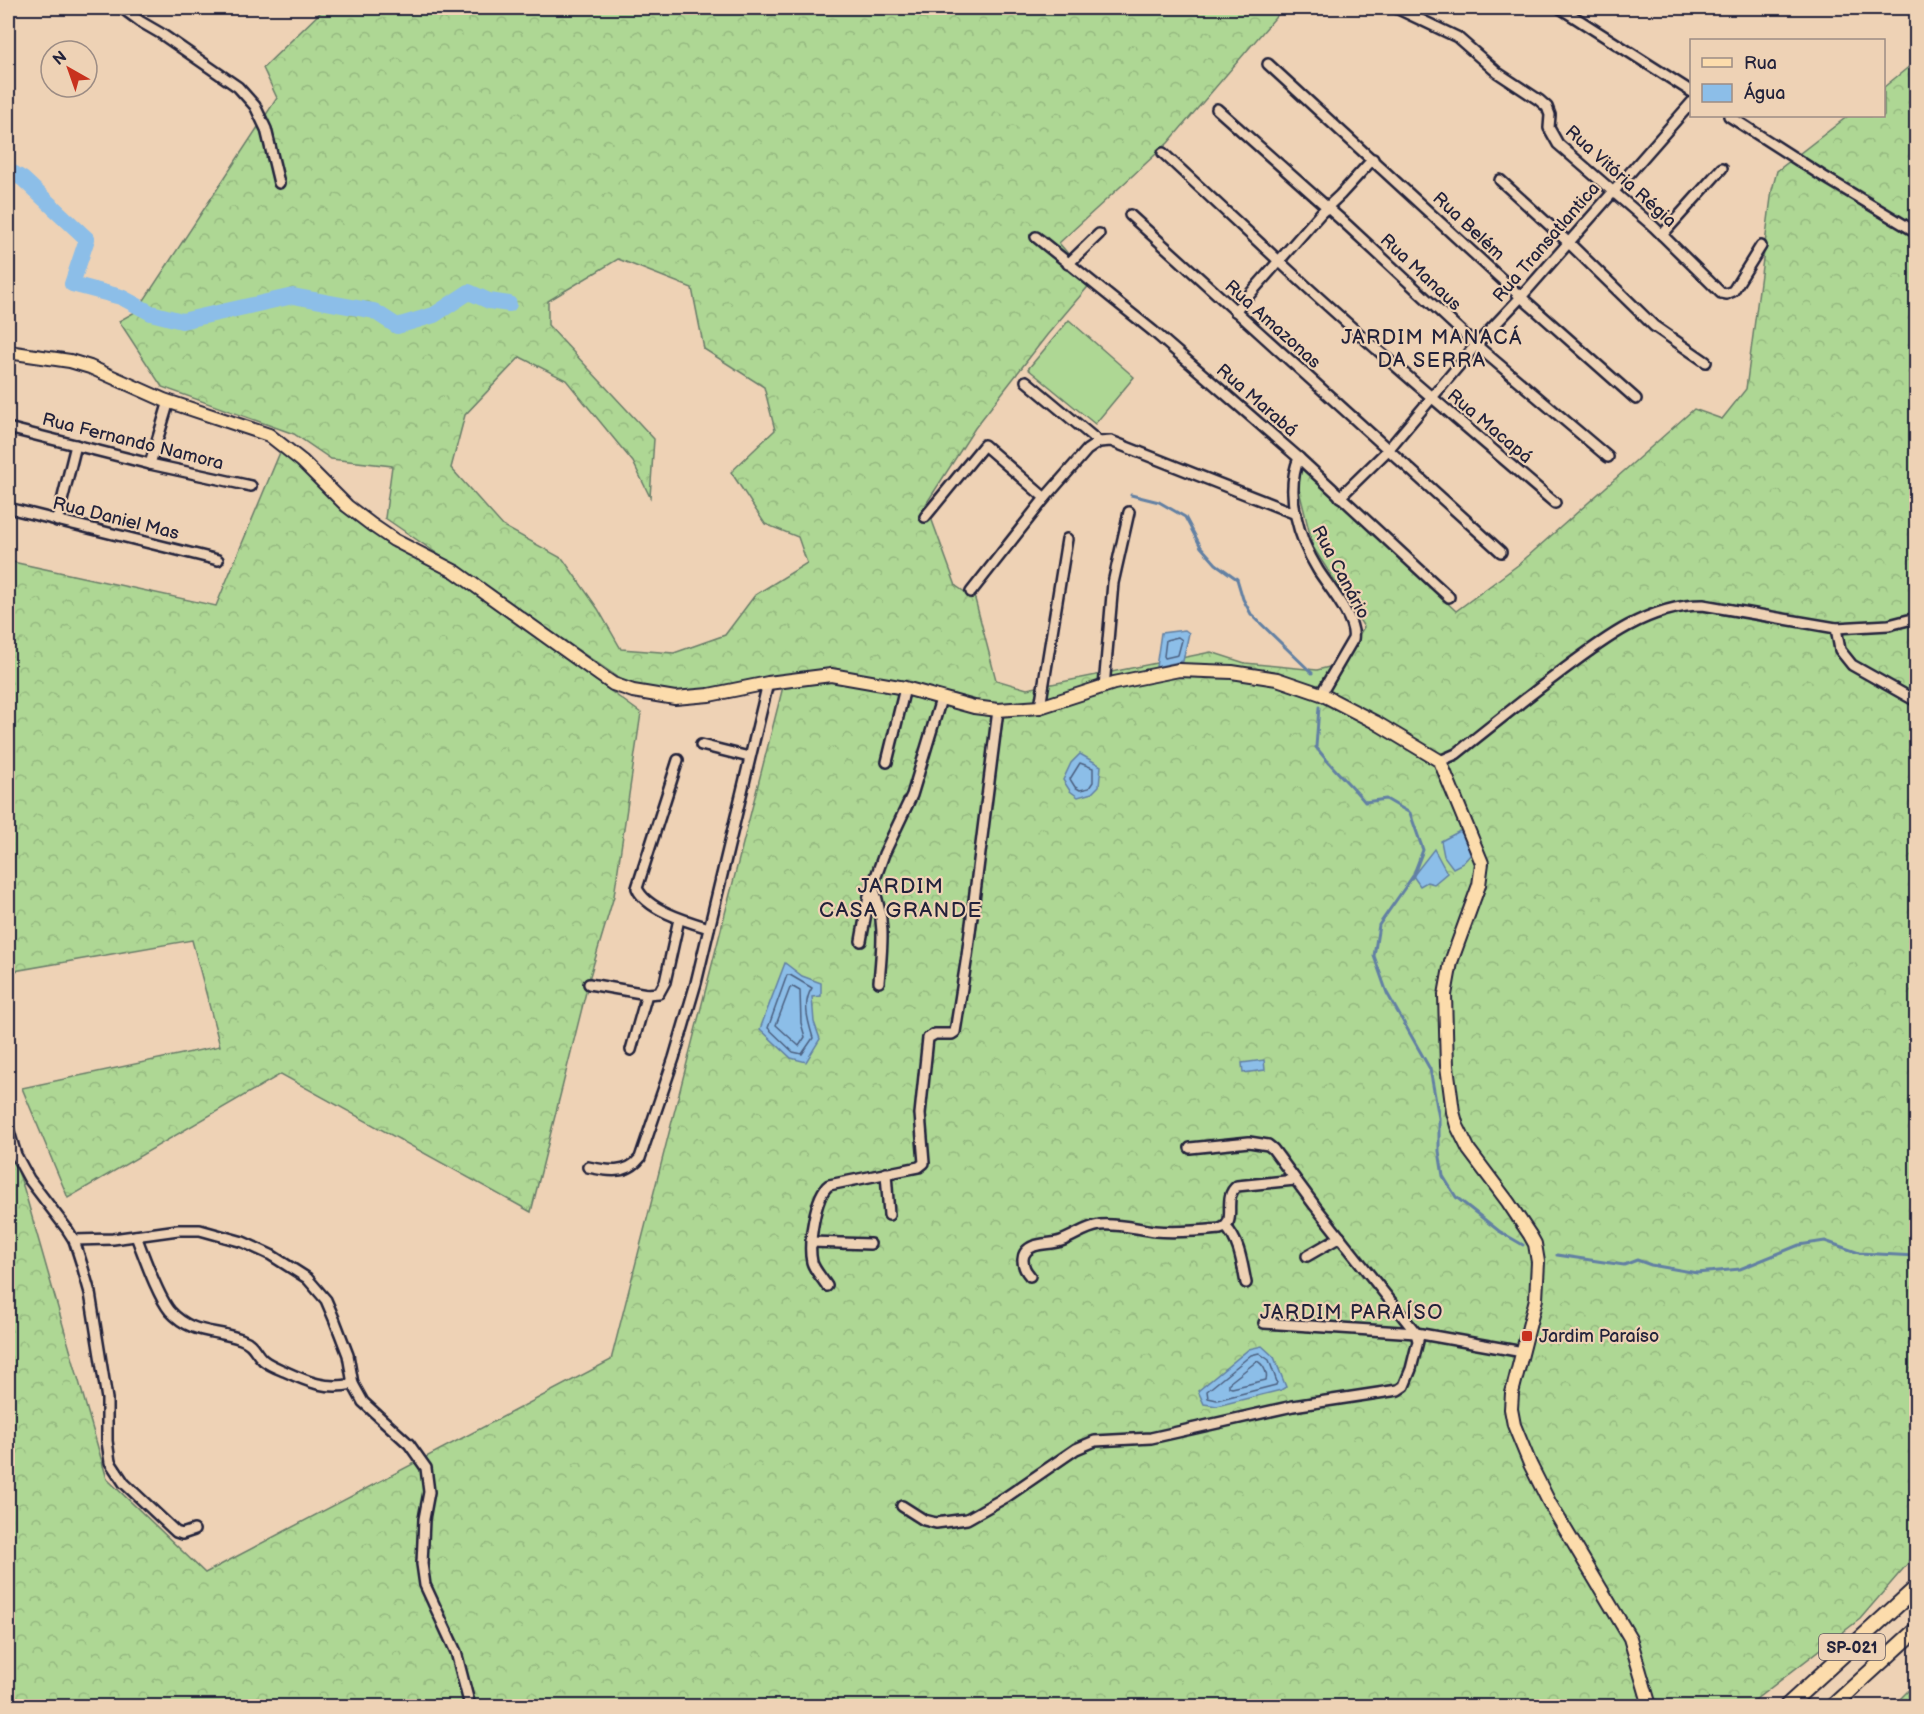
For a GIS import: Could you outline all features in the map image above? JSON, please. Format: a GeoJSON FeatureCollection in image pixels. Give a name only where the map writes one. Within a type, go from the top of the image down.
{"type":"FeatureCollection","features":[{"type":"Feature","properties":{"kind":"highway","name":"SP-021"},"geometry":{"type":"LineString","coordinates":[[1787,1707],[1917,1588]]}},
{"type":"Feature","properties":{"kind":"highway","name":"SP-021"},"geometry":{"type":"LineString","coordinates":[[1833,1707],[1917,1630]]}},
{"type":"Feature","properties":{"kind":"main road"},"geometry":{"type":"LineString","coordinates":[[8,352],[70,361],[90,367],[169,401],[269,435],[308,466],[347,506],[372,525],[394,540],[456,572],[614,684],[650,695],[675,698],[717,694],[768,683],[831,675],[905,688],[974,707],[998,710],[1040,707],[1143,676],[1179,669],[1259,675],[1321,694],[1375,722],[1440,761],[1482,863],[1479,885],[1451,962],[1445,995],[1446,1044],[1452,1103],[1457,1126],[1469,1150],[1530,1235],[1537,1253],[1539,1269],[1538,1289],[1512,1393],[1511,1410],[1514,1425],[1549,1502],[1630,1638],[1650,1707]]}},
{"type":"Feature","properties":{"kind":"street"},"geometry":{"type":"LineString","coordinates":[[122,8],[238,87],[255,106],[266,129],[279,183]]}},
{"type":"Feature","properties":{"kind":"street","name":"Rua Vitória Régia"},"geometry":{"type":"LineString","coordinates":[[1396,8],[1457,37],[1498,73],[1539,100],[1547,107],[1550,115],[1549,128],[1558,144],[1662,235],[1721,292],[1726,294],[1733,291],[1761,246]]}},
{"type":"Feature","properties":{"kind":"street"},"geometry":{"type":"LineString","coordinates":[[1560,8],[1690,91]]}},
{"type":"Feature","properties":{"kind":"street","name":"Rua Belém"},"geometry":{"type":"LineString","coordinates":[[1268,64],[1521,297],[1636,399]]}},
{"type":"Feature","properties":{"kind":"street","name":"Rua Transatlantica"},"geometry":{"type":"LineString","coordinates":[[1341,497],[1387,451],[1476,345],[1690,104]]}},
{"type":"Feature","properties":{"kind":"street","name":"Rua Manaus"},"geometry":{"type":"LineString","coordinates":[[1217,109],[1476,345],[1608,457]]}},
{"type":"Feature","properties":{"kind":"street"},"geometry":{"type":"LineString","coordinates":[[1731,117],[1821,175],[1917,232]]}},
{"type":"Feature","properties":{"kind":"street","name":"Rua Macapá"},"geometry":{"type":"LineString","coordinates":[[1163,153],[1432,399],[1555,503]]}},
{"type":"Feature","properties":{"kind":"street"},"geometry":{"type":"LineString","coordinates":[[1235,311],[1373,159]]}},
{"type":"Feature","properties":{"kind":"street"},"geometry":{"type":"LineString","coordinates":[[1662,235],[1722,168]]}},
{"type":"Feature","properties":{"kind":"street"},"geometry":{"type":"LineString","coordinates":[[1500,180],[1654,326],[1706,362]]}},
{"type":"Feature","properties":{"kind":"street","name":"Rua Amazonas"},"geometry":{"type":"LineString","coordinates":[[1130,215],[1387,451],[1501,552]]}},
{"type":"Feature","properties":{"kind":"street"},"geometry":{"type":"LineString","coordinates":[[1068,264],[1099,234]]}},
{"type":"Feature","properties":{"kind":"street","name":"Rua Marabá"},"geometry":{"type":"LineString","coordinates":[[1036,237],[1153,331],[1299,458],[1449,597]]}},
{"type":"Feature","properties":{"kind":"street"},"geometry":{"type":"LineString","coordinates":[[1026,381],[1099,442]]}},
{"type":"Feature","properties":{"kind":"street"},"geometry":{"type":"LineString","coordinates":[[150,464],[169,401]]}},
{"type":"Feature","properties":{"kind":"street","name":"Rua Fernando Namora"},"geometry":{"type":"LineString","coordinates":[[8,428],[150,464],[251,486]]}},
{"type":"Feature","properties":{"kind":"street"},"geometry":{"type":"LineString","coordinates":[[971,592],[1045,498],[1087,450],[1099,442],[1111,441],[1296,514]]}},
{"type":"Feature","properties":{"kind":"street"},"geometry":{"type":"LineString","coordinates":[[57,521],[76,445]]}},
{"type":"Feature","properties":{"kind":"street"},"geometry":{"type":"LineString","coordinates":[[925,517],[984,445],[1045,498]]}},
{"type":"Feature","properties":{"kind":"street","name":"Rua Canário"},"geometry":{"type":"LineString","coordinates":[[1299,458],[1292,479],[1300,532],[1306,548],[1354,630],[1353,639],[1321,694]]}},
{"type":"Feature","properties":{"kind":"street","name":"Rua Daniel Mas"},"geometry":{"type":"LineString","coordinates":[[8,508],[218,560]]}},
{"type":"Feature","properties":{"kind":"street"},"geometry":{"type":"LineString","coordinates":[[1104,687],[1113,583],[1129,512]]}},
{"type":"Feature","properties":{"kind":"street"},"geometry":{"type":"LineString","coordinates":[[1040,707],[1067,539]]}},
{"type":"Feature","properties":{"kind":"street"},"geometry":{"type":"LineString","coordinates":[[1440,761],[1456,754],[1593,647],[1637,621],[1667,609],[1684,605],[1703,605],[1836,628],[1889,625],[1917,618]]}},
{"type":"Feature","properties":{"kind":"street"},"geometry":{"type":"LineString","coordinates":[[1836,628],[1840,650],[1852,665],[1917,700]]}},
{"type":"Feature","properties":{"kind":"street"},"geometry":{"type":"LineString","coordinates":[[588,1167],[600,1170],[622,1170],[631,1167],[640,1158],[674,1058],[696,983],[768,683]]}},
{"type":"Feature","properties":{"kind":"street"},"geometry":{"type":"LineString","coordinates":[[887,762],[905,688]]}},
{"type":"Feature","properties":{"kind":"street"},"geometry":{"type":"LineString","coordinates":[[861,941],[873,887],[884,854],[912,795],[941,699]]}},
{"type":"Feature","properties":{"kind":"street"},"geometry":{"type":"LineString","coordinates":[[827,1286],[812,1262],[816,1208],[823,1189],[829,1185],[919,1167],[924,1163],[920,1114],[928,1038],[935,1034],[955,1032],[967,956],[998,710]]}},
{"type":"Feature","properties":{"kind":"street"},"geometry":{"type":"LineString","coordinates":[[701,745],[749,757]]}},
{"type":"Feature","properties":{"kind":"street"},"geometry":{"type":"LineString","coordinates":[[678,760],[637,888],[640,894],[658,908],[679,919],[709,928]]}},
{"type":"Feature","properties":{"kind":"street"},"geometry":{"type":"LineString","coordinates":[[873,887],[880,905],[882,920],[879,982]]}},
{"type":"Feature","properties":{"kind":"street"},"geometry":{"type":"LineString","coordinates":[[589,984],[647,994],[658,993],[665,982],[679,919]]}},
{"type":"Feature","properties":{"kind":"street"},"geometry":{"type":"LineString","coordinates":[[631,1050],[647,994]]}},
{"type":"Feature","properties":{"kind":"street"},"geometry":{"type":"LineString","coordinates":[[8,1128],[16,1155],[29,1179],[74,1240],[90,1293],[102,1365],[107,1399],[107,1441],[110,1462],[123,1483],[176,1532],[182,1534],[194,1530]]}},
{"type":"Feature","properties":{"kind":"street"},"geometry":{"type":"LineString","coordinates":[[902,1506],[924,1520],[936,1523],[967,1519],[1006,1497],[1076,1449],[1095,1441],[1151,1438],[1293,1406],[1398,1390],[1404,1386],[1418,1341],[1416,1333],[1295,1180],[1278,1154],[1268,1145],[1249,1142],[1190,1148]]}},
{"type":"Feature","properties":{"kind":"street"},"geometry":{"type":"LineString","coordinates":[[886,1173],[889,1215]]}},
{"type":"Feature","properties":{"kind":"street"},"geometry":{"type":"LineString","coordinates":[[1030,1276],[1023,1266],[1023,1256],[1034,1246],[1064,1240],[1088,1228],[1112,1225],[1170,1232],[1226,1227],[1230,1223],[1230,1196],[1237,1186],[1295,1180]]}},
{"type":"Feature","properties":{"kind":"street"},"geometry":{"type":"LineString","coordinates":[[1226,1227],[1233,1234],[1237,1244],[1246,1283]]}},
{"type":"Feature","properties":{"kind":"street"},"geometry":{"type":"LineString","coordinates":[[74,1240],[200,1230],[224,1236],[271,1255],[307,1278],[326,1300],[348,1355],[353,1384],[363,1402],[409,1444],[426,1468],[429,1492],[424,1519],[422,1564],[425,1585],[456,1652],[470,1707]]}},
{"type":"Feature","properties":{"kind":"street"},"geometry":{"type":"LineString","coordinates":[[136,1236],[162,1298],[179,1319],[198,1330],[241,1339],[254,1346],[263,1360],[310,1384],[339,1387],[353,1384]]}},
{"type":"Feature","properties":{"kind":"street"},"geometry":{"type":"LineString","coordinates":[[1307,1256],[1340,1237]]}},
{"type":"Feature","properties":{"kind":"street"},"geometry":{"type":"LineString","coordinates":[[812,1242],[870,1244]]}},
{"type":"Feature","properties":{"kind":"street"},"geometry":{"type":"LineString","coordinates":[[1264,1323],[1416,1333],[1523,1352]]}},
{"type":"Feature","properties":{"kind":"green space"},"geometry":{"type":"Polygon","coordinates":[[[325,8],[1289,8],[1280,12],[1168,143],[1059,243],[1092,282],[1047,335],[975,428],[926,504],[956,586],[975,599],[996,680],[1027,689],[1211,652],[1245,663],[1317,670],[1341,664],[1364,627],[1313,547],[1297,482],[1302,468],[1456,611],[1518,565],[1694,409],[1722,419],[1746,389],[1772,190],[1777,171],[1847,117],[1885,117],[1885,86],[1916,61],[1916,1554],[1860,1619],[1747,1706],[8,1706],[8,1141],[24,1189],[107,1479],[205,1573],[611,1360],[786,675],[674,694],[631,686],[385,518],[392,466],[331,459],[294,434],[162,387],[119,321],[137,311],[277,98],[263,68],[325,8]],[[618,259],[548,301],[548,325],[654,439],[650,497],[633,462],[566,380],[520,357],[465,415],[451,468],[503,526],[563,559],[598,609],[621,649],[674,653],[725,635],[755,595],[807,563],[798,537],[765,524],[731,472],[775,430],[764,387],[704,349],[692,288],[618,259]]]}},
{"type":"Feature","properties":{"kind":"green space"},"geometry":{"type":"Polygon","coordinates":[[[1069,320],[1134,377],[1095,424],[1028,369],[1069,320]]]}},
{"type":"Feature","properties":{"kind":"green space"},"geometry":{"type":"Polygon","coordinates":[[[281,450],[413,549],[641,713],[614,896],[590,976],[531,1212],[281,1074],[68,1198],[22,1088],[220,1046],[192,940],[8,972],[8,561],[216,606],[281,450]]]}},
{"type":"Feature","properties":{"kind":"green space"},"geometry":{"type":"Polygon","coordinates":[[[1916,1683],[1916,1706],[1893,1706],[1916,1683]]]}},
{"type":"Feature","properties":{"kind":"water"},"geometry":{"type":"Polygon","coordinates":[[[1185,630],[1189,633],[1183,661],[1156,667],[1161,633],[1185,630]]]}},
{"type":"Feature","properties":{"kind":"water"},"geometry":{"type":"Polygon","coordinates":[[[1080,754],[1101,766],[1099,786],[1092,793],[1078,797],[1070,791],[1063,780],[1071,763],[1080,754]]]}},
{"type":"Feature","properties":{"kind":"water"},"geometry":{"type":"Polygon","coordinates":[[[1460,831],[1468,841],[1471,854],[1463,863],[1453,868],[1444,856],[1441,841],[1460,831]]]}},
{"type":"Feature","properties":{"kind":"water"},"geometry":{"type":"Polygon","coordinates":[[[1434,849],[1447,873],[1434,884],[1427,882],[1420,886],[1413,876],[1434,849]]]}},
{"type":"Feature","properties":{"kind":"water"},"geometry":{"type":"Polygon","coordinates":[[[785,963],[802,976],[821,983],[821,996],[812,997],[814,1022],[820,1039],[806,1062],[791,1058],[760,1029],[785,963]]]}},
{"type":"Feature","properties":{"kind":"water"},"geometry":{"type":"Polygon","coordinates":[[[1264,1060],[1265,1070],[1243,1073],[1242,1063],[1264,1060]]]}},
{"type":"Feature","properties":{"kind":"water"},"geometry":{"type":"Polygon","coordinates":[[[1262,1346],[1274,1357],[1286,1387],[1217,1406],[1204,1404],[1198,1391],[1249,1349],[1262,1346]]]}},
{"type":"Feature","properties":{"kind":"waterway"},"geometry":{"type":"LineString","coordinates":[[8,170],[23,179],[87,239],[72,284],[121,297],[151,313],[182,321],[293,296],[374,311],[397,326],[434,315],[469,292],[489,301],[509,304]]}},
{"type":"Feature","properties":{"kind":"waterway"},"geometry":{"type":"LineString","coordinates":[[1131,495],[1159,502],[1185,517],[1201,547],[1216,564],[1237,579],[1243,599],[1251,614],[1312,673]]}},
{"type":"Feature","properties":{"kind":"waterway"},"geometry":{"type":"LineString","coordinates":[[1319,707],[1316,747],[1365,802],[1386,799],[1410,813],[1423,850],[1413,876],[1379,925],[1374,956],[1387,993],[1430,1069],[1439,1118],[1439,1151],[1443,1176],[1456,1197],[1499,1231],[1523,1245]]}},
{"type":"Feature","properties":{"kind":"waterway"},"geometry":{"type":"LineString","coordinates":[[1557,1255],[1624,1265],[1637,1260],[1651,1265],[1697,1273],[1740,1269],[1799,1245],[1825,1241],[1859,1253],[1916,1256]]}},
{"type":"Feature","properties":{"kind":"place","name":"Jardim Paraíso"},"geometry":{"type":"Point","coordinates":[1527,1336]}},
{"type":"Feature","properties":{"kind":"district","name":"JARDIM MANACÁ DA SERRA"},"geometry":{"type":"Point","coordinates":[1432,348]}},
{"type":"Feature","properties":{"kind":"district","name":"JARDIM CASA GRANDE"},"geometry":{"type":"Point","coordinates":[901,898]}},
{"type":"Feature","properties":{"kind":"district","name":"JARDIM PARAÍSO"},"geometry":{"type":"Point","coordinates":[1352,1312]}}]}
